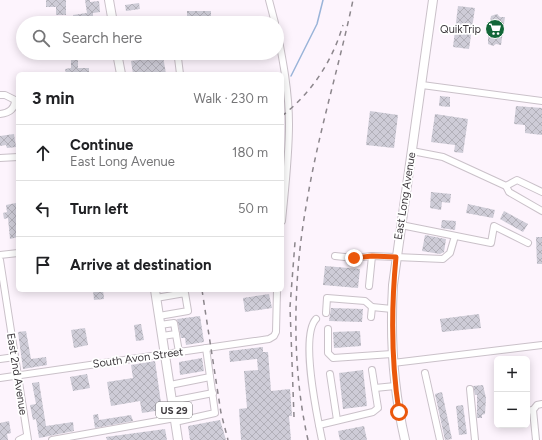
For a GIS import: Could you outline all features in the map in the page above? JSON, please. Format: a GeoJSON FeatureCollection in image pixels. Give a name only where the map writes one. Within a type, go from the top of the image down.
{"type":"FeatureCollection","features":[{"type":"Feature","properties":{"kind":"main road"},"geometry":{"type":"LineString","coordinates":[[109,0],[112,16]]}},
{"type":"Feature","properties":{"kind":"main road","name":"East Long Avenue"},"geometry":{"type":"LineString","coordinates":[[405,440],[395,386],[392,309],[396,257],[422,85],[433,0]]}},
{"type":"Feature","properties":{"kind":"main road"},"geometry":{"type":"LineString","coordinates":[[120,60],[121,72]]}},
{"type":"Feature","properties":{"kind":"main road","name":"US 29"},"geometry":{"type":"LineString","coordinates":[[155,294],[178,440]]}},
{"type":"Feature","properties":{"kind":"street"},"geometry":{"type":"LineString","coordinates":[[269,0],[273,16]]}},
{"type":"Feature","properties":{"kind":"street"},"geometry":{"type":"LineString","coordinates":[[178,60],[180,72]]}},
{"type":"Feature","properties":{"kind":"street"},"geometry":{"type":"LineString","coordinates":[[282,60],[289,123],[288,166],[284,203]]}},
{"type":"Feature","properties":{"kind":"street"},"geometry":{"type":"LineString","coordinates":[[422,85],[542,101]]}},
{"type":"Feature","properties":{"kind":"street"},"geometry":{"type":"LineString","coordinates":[[0,95],[5,95],[15,100],[14,108],[0,114]]}},
{"type":"Feature","properties":{"kind":"street"},"geometry":{"type":"LineString","coordinates":[[412,151],[443,157],[506,186],[509,192],[542,211]]}},
{"type":"Feature","properties":{"kind":"street"},"geometry":{"type":"LineString","coordinates":[[0,158],[16,157]]}},
{"type":"Feature","properties":{"kind":"street"},"geometry":{"type":"LineString","coordinates":[[506,186],[518,180],[542,192]]}},
{"type":"Feature","properties":{"kind":"street"},"geometry":{"type":"LineString","coordinates":[[401,225],[491,243],[494,226],[528,243]]}},
{"type":"Feature","properties":{"kind":"street"},"geometry":{"type":"LineString","coordinates":[[335,256],[354,258],[372,256],[443,259],[450,253],[455,236]]}},
{"type":"Feature","properties":{"kind":"street"},"geometry":{"type":"LineString","coordinates":[[0,255],[16,253]]}},
{"type":"Feature","properties":{"kind":"street"},"geometry":{"type":"LineString","coordinates":[[369,286],[372,256]]}},
{"type":"Feature","properties":{"kind":"street","name":"East 2nd Avenue"},"geometry":{"type":"LineString","coordinates":[[0,260],[28,438]]}},
{"type":"Feature","properties":{"kind":"street","name":"South Avon Street"},"geometry":{"type":"LineString","coordinates":[[0,378],[268,339],[274,336],[276,330],[277,292]]}},
{"type":"Feature","properties":{"kind":"street"},"geometry":{"type":"LineString","coordinates":[[155,294],[186,293],[188,311],[159,316]]}},
{"type":"Feature","properties":{"kind":"street"},"geometry":{"type":"LineString","coordinates":[[326,313],[327,298],[365,301],[372,307],[392,309]]}},
{"type":"Feature","properties":{"kind":"street"},"geometry":{"type":"LineString","coordinates":[[371,317],[372,307]]}},
{"type":"Feature","properties":{"kind":"street"},"geometry":{"type":"LineString","coordinates":[[316,319],[310,328],[310,372],[322,440]]}},
{"type":"Feature","properties":{"kind":"street"},"geometry":{"type":"LineString","coordinates":[[160,325],[174,323],[179,352]]}},
{"type":"Feature","properties":{"kind":"street"},"geometry":{"type":"LineString","coordinates":[[328,329],[328,353],[333,358],[393,359],[542,345]]}},
{"type":"Feature","properties":{"kind":"street"},"geometry":{"type":"LineString","coordinates":[[162,336],[176,334]]}},
{"type":"Feature","properties":{"kind":"street"},"geometry":{"type":"LineString","coordinates":[[52,440],[215,413],[206,348]]}},
{"type":"Feature","properties":{"kind":"street"},"geometry":{"type":"LineString","coordinates":[[0,358],[15,356]]}},
{"type":"Feature","properties":{"kind":"street"},"geometry":{"type":"LineString","coordinates":[[319,425],[373,412],[378,408],[372,370]]}},
{"type":"Feature","properties":{"kind":"street"},"geometry":{"type":"LineString","coordinates":[[425,373],[440,440]]}},
{"type":"Feature","properties":{"kind":"street"},"geometry":{"type":"LineString","coordinates":[[330,374],[338,420]]}},
{"type":"Feature","properties":{"kind":"street"},"geometry":{"type":"LineString","coordinates":[[170,385],[210,377]]}},
{"type":"Feature","properties":{"kind":"street"},"geometry":{"type":"LineString","coordinates":[[375,388],[395,386]]}},
{"type":"Feature","properties":{"kind":"street"},"geometry":{"type":"LineString","coordinates":[[470,389],[475,440]]}},
{"type":"Feature","properties":{"kind":"street"},"geometry":{"type":"LineString","coordinates":[[172,401],[213,393]]}},
{"type":"Feature","properties":{"kind":"street"},"geometry":{"type":"LineString","coordinates":[[536,440],[530,410],[537,405],[542,404]]}},
{"type":"Feature","properties":{"kind":"street"},"geometry":{"type":"LineString","coordinates":[[19,440],[28,438]]}},
{"type":"Feature","properties":{"kind":"building"},"geometry":{"type":"Polygon","coordinates":[[[46,0],[66,0],[66,15],[56,15],[56,7],[46,7],[46,0]]]}},
{"type":"Feature","properties":{"kind":"building"},"geometry":{"type":"Polygon","coordinates":[[[85,0],[90,0],[90,2],[99,1],[100,12],[93,13],[93,16],[73,16],[87,13],[85,0]]]}},
{"type":"Feature","properties":{"kind":"building"},"geometry":{"type":"Polygon","coordinates":[[[139,3],[140,9],[126,11],[125,5],[139,3]]]}},
{"type":"Feature","properties":{"kind":"building","name":"QuikTrip"},"geometry":{"type":"Polygon","coordinates":[[[458,6],[475,8],[469,49],[453,47],[458,6]]]}},
{"type":"Feature","properties":{"kind":"building"},"geometry":{"type":"Polygon","coordinates":[[[187,11],[211,11],[211,16],[187,16],[187,11]]]}},
{"type":"Feature","properties":{"kind":"building","name":"QuikTrip"},"geometry":{"type":"Polygon","coordinates":[[[497,14],[500,17],[505,17],[501,45],[496,44],[493,46],[488,44],[488,22],[490,22],[491,16],[497,14]]]}},
{"type":"Feature","properties":{"kind":"building"},"geometry":{"type":"Polygon","coordinates":[[[71,60],[78,60],[78,68],[89,68],[89,72],[66,72],[65,69],[71,68],[71,60]]]}},
{"type":"Feature","properties":{"kind":"building"},"geometry":{"type":"Polygon","coordinates":[[[164,60],[166,72],[133,72],[131,61],[164,60]]]}},
{"type":"Feature","properties":{"kind":"building"},"geometry":{"type":"Polygon","coordinates":[[[440,96],[450,97],[450,107],[439,106],[440,96]]]}},
{"type":"Feature","properties":{"kind":"building"},"geometry":{"type":"Polygon","coordinates":[[[516,106],[542,108],[542,135],[525,133],[525,125],[514,124],[516,106]]]}},
{"type":"Feature","properties":{"kind":"building"},"geometry":{"type":"Polygon","coordinates":[[[370,111],[398,115],[394,148],[366,145],[370,111]]]}},
{"type":"Feature","properties":{"kind":"building"},"geometry":{"type":"Polygon","coordinates":[[[435,114],[468,119],[463,153],[454,152],[455,145],[431,142],[435,114]]]}},
{"type":"Feature","properties":{"kind":"building"},"geometry":{"type":"Polygon","coordinates":[[[14,134],[16,147],[7,148],[6,145],[0,146],[0,136],[14,134]]]}},
{"type":"Feature","properties":{"kind":"building"},"geometry":{"type":"Polygon","coordinates":[[[431,192],[451,194],[450,203],[442,202],[441,210],[430,208],[431,192]]]}},
{"type":"Feature","properties":{"kind":"building"},"geometry":{"type":"Polygon","coordinates":[[[16,203],[16,238],[10,239],[8,218],[4,219],[3,213],[7,212],[6,205],[16,203]]]}},
{"type":"Feature","properties":{"kind":"building"},"geometry":{"type":"Polygon","coordinates":[[[468,204],[495,210],[493,218],[466,213],[468,204]]]}},
{"type":"Feature","properties":{"kind":"building"},"geometry":{"type":"Polygon","coordinates":[[[504,211],[528,224],[523,232],[500,219],[504,211]]]}},
{"type":"Feature","properties":{"kind":"building"},"geometry":{"type":"Polygon","coordinates":[[[442,220],[456,221],[455,230],[441,228],[442,220]]]}},
{"type":"Feature","properties":{"kind":"building"},"geometry":{"type":"Polygon","coordinates":[[[425,235],[446,239],[444,252],[440,254],[422,251],[425,235]]]}},
{"type":"Feature","properties":{"kind":"building"},"geometry":{"type":"Polygon","coordinates":[[[536,237],[542,237],[542,264],[537,264],[536,237]]]}},
{"type":"Feature","properties":{"kind":"building"},"geometry":{"type":"Polygon","coordinates":[[[325,266],[360,269],[358,288],[323,285],[325,266]]]}},
{"type":"Feature","properties":{"kind":"building"},"geometry":{"type":"Polygon","coordinates":[[[93,292],[103,292],[104,299],[94,300],[93,292]]]}},
{"type":"Feature","properties":{"kind":"building"},"geometry":{"type":"Polygon","coordinates":[[[269,294],[272,308],[245,312],[243,298],[269,294]]]}},
{"type":"Feature","properties":{"kind":"building"},"geometry":{"type":"Polygon","coordinates":[[[331,308],[363,309],[362,322],[329,321],[331,308]]]}},
{"type":"Feature","properties":{"kind":"building"},"geometry":{"type":"Polygon","coordinates":[[[479,314],[481,328],[442,332],[440,319],[479,314]]]}},
{"type":"Feature","properties":{"kind":"building"},"geometry":{"type":"Polygon","coordinates":[[[200,316],[204,342],[186,345],[185,338],[181,338],[177,319],[200,316]]]}},
{"type":"Feature","properties":{"kind":"building"},"geometry":{"type":"Polygon","coordinates":[[[141,324],[144,340],[136,341],[134,325],[141,324]]]}},
{"type":"Feature","properties":{"kind":"building"},"geometry":{"type":"Polygon","coordinates":[[[85,328],[88,345],[74,348],[71,330],[85,328]]]}},
{"type":"Feature","properties":{"kind":"building"},"geometry":{"type":"Polygon","coordinates":[[[26,331],[31,359],[46,357],[47,365],[23,369],[18,332],[26,331]]]}},
{"type":"Feature","properties":{"kind":"building"},"geometry":{"type":"Polygon","coordinates":[[[360,331],[361,346],[334,348],[333,332],[360,331]]]}},
{"type":"Feature","properties":{"kind":"building"},"geometry":{"type":"Polygon","coordinates":[[[263,347],[263,352],[268,352],[271,391],[290,389],[292,416],[289,416],[291,440],[241,440],[239,409],[247,408],[244,371],[258,370],[257,359],[230,362],[229,351],[263,347]]]}},
{"type":"Feature","properties":{"kind":"building"},"geometry":{"type":"Polygon","coordinates":[[[202,358],[204,371],[180,375],[179,362],[202,358]]]}},
{"type":"Feature","properties":{"kind":"building"},"geometry":{"type":"Polygon","coordinates":[[[155,361],[162,410],[142,413],[140,401],[111,406],[107,382],[133,378],[131,365],[155,361]]]}},
{"type":"Feature","properties":{"kind":"building"},"geometry":{"type":"Polygon","coordinates":[[[363,370],[367,406],[343,409],[339,373],[363,370]]]}},
{"type":"Feature","properties":{"kind":"building"},"geometry":{"type":"Polygon","coordinates":[[[87,374],[90,388],[73,391],[70,377],[87,374]]]}},
{"type":"Feature","properties":{"kind":"building"},"geometry":{"type":"Polygon","coordinates":[[[39,382],[46,426],[73,422],[74,431],[39,438],[36,419],[33,420],[30,405],[36,404],[32,383],[39,382]]]}},
{"type":"Feature","properties":{"kind":"building"},"geometry":{"type":"Polygon","coordinates":[[[483,385],[486,398],[485,414],[482,415],[482,418],[477,418],[477,395],[475,395],[473,386],[483,385]]]}},
{"type":"Feature","properties":{"kind":"building"},"geometry":{"type":"Polygon","coordinates":[[[442,392],[452,439],[445,440],[435,394],[442,392]]]}},
{"type":"Feature","properties":{"kind":"building"},"geometry":{"type":"Polygon","coordinates":[[[463,405],[467,434],[459,435],[456,406],[463,405]]]}},
{"type":"Feature","properties":{"kind":"building"},"geometry":{"type":"Polygon","coordinates":[[[98,414],[99,420],[131,415],[133,421],[95,428],[93,415],[98,414]]]}},
{"type":"Feature","properties":{"kind":"building"},"geometry":{"type":"Polygon","coordinates":[[[220,420],[226,440],[190,440],[188,426],[220,420]]]}},
{"type":"Feature","properties":{"kind":"building"},"geometry":{"type":"Polygon","coordinates":[[[9,421],[11,433],[7,434],[8,440],[0,440],[0,423],[9,421]]]}},
{"type":"Feature","properties":{"kind":"building"},"geometry":{"type":"Polygon","coordinates":[[[364,426],[367,440],[340,440],[338,431],[364,426]]]}},
{"type":"Feature","properties":{"kind":"building"},"geometry":{"type":"Polygon","coordinates":[[[165,429],[167,440],[107,440],[106,437],[165,429]]]}},
{"type":"Feature","properties":{"kind":"waterway"},"geometry":{"type":"LineString","coordinates":[[291,76],[317,24],[323,0]]}},
{"type":"Feature","properties":{"kind":"railway"},"geometry":{"type":"LineString","coordinates":[[308,440],[299,382],[296,321],[302,230],[323,126],[353,0]]}},
{"type":"Feature","properties":{"kind":"railway"},"geometry":{"type":"LineString","coordinates":[[284,114],[303,97],[320,75],[333,51],[343,25]]}},
{"type":"Feature","properties":{"kind":"railway"},"geometry":{"type":"LineString","coordinates":[[294,417],[290,307],[295,242]]}},
{"type":"Feature","properties":{"kind":"railway"},"geometry":{"type":"LineString","coordinates":[[202,292],[221,413],[228,440]]}},
{"type":"Feature","properties":{"kind":"place","name":"QuikTrip"},"geometry":{"type":"Point","coordinates":[495,29]}},
{"type":"Feature","properties":{"kind":"route"},"geometry":{"type":"LineString","coordinates":[[354,258],[372,256],[396,257],[391,328],[395,386],[399,412]]}}]}
